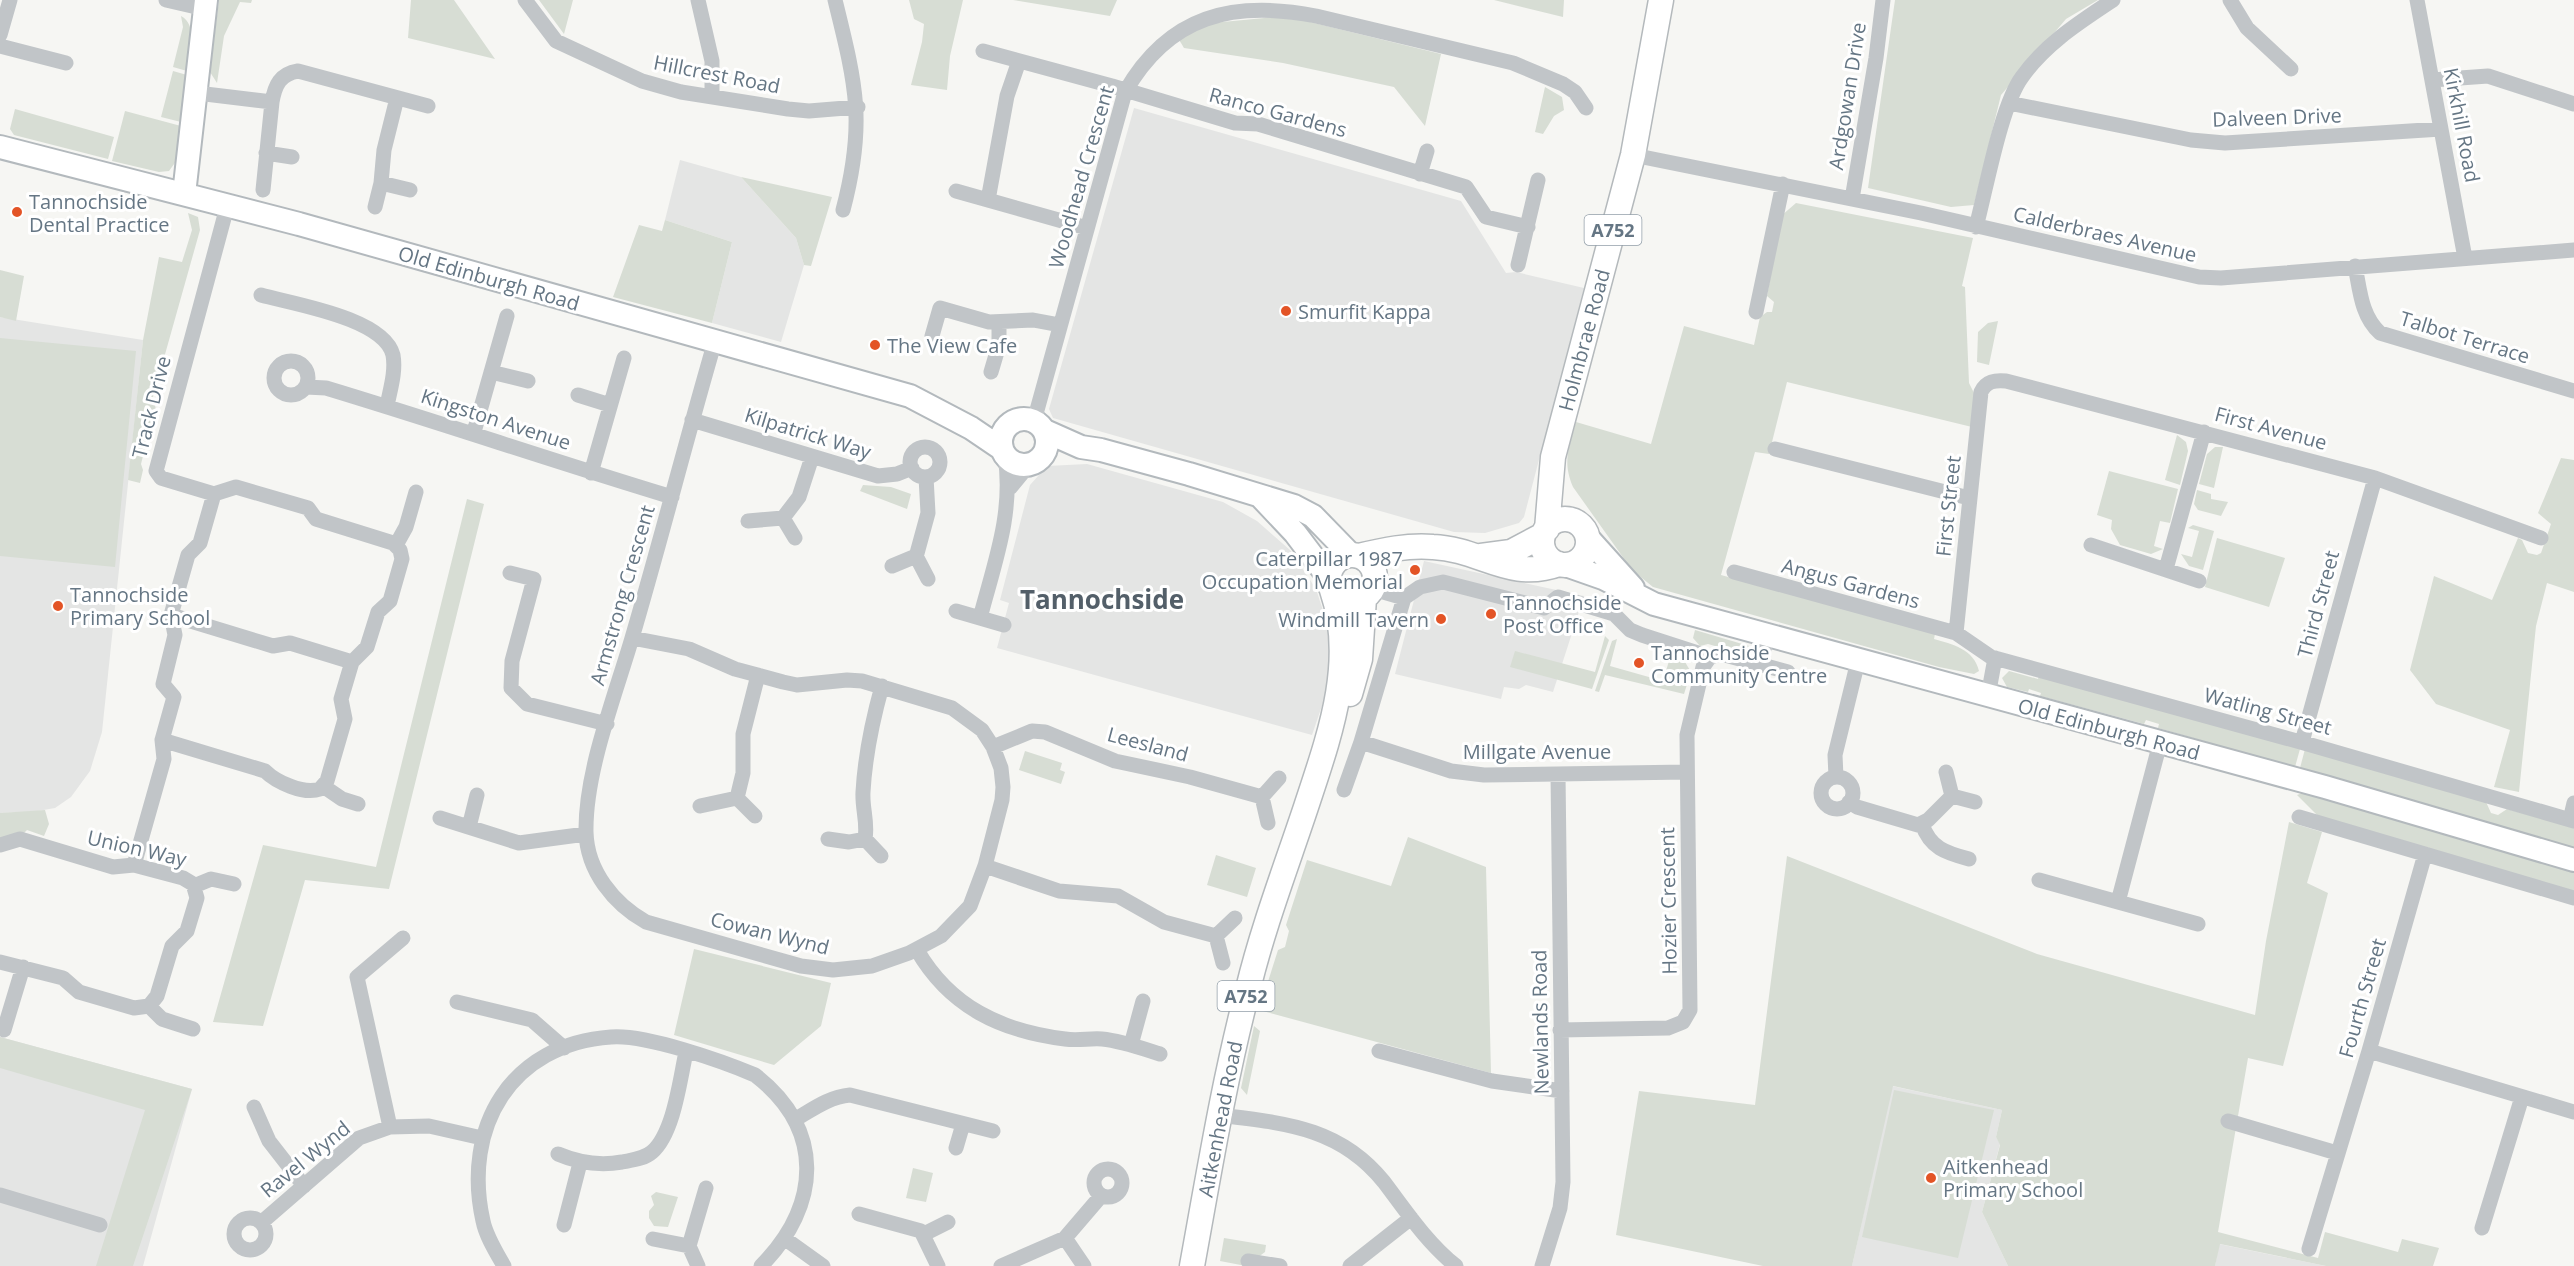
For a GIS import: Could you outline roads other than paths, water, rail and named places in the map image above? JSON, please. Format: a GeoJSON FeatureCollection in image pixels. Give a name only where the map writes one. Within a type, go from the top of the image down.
{"type":"FeatureCollection","features":[{"type":"Feature","properties":{"kind":"main road","name":"Holmbrae Road"},"geometry":{"type":"LineString","coordinates":[[1545,532],[1553,457],[1633,155],[1661,0]]}},
{"type":"Feature","properties":{"kind":"main road"},"geometry":{"type":"LineString","coordinates":[[184,194],[206,5]]}},
{"type":"Feature","properties":{"kind":"main road","name":"Old Edinburgh Road"},"geometry":{"type":"LineString","coordinates":[[0,147],[496,278],[910,396],[971,428],[1016,464],[1034,462]]}},
{"type":"Feature","properties":{"kind":"main road"},"geometry":{"type":"LineString","coordinates":[[971,428],[1008,426],[1020,419],[1081,447],[1101,450],[1178,471],[1294,506],[1313,516],[1355,555],[1370,563],[1371,587]]}},
{"type":"Feature","properties":{"kind":"main road"},"geometry":{"type":"LineString","coordinates":[[1004,453],[1001,437],[1008,426]]}},
{"type":"Feature","properties":{"kind":"main road"},"geometry":{"type":"LineString","coordinates":[[1034,462],[1046,449],[1039,426]]}},
{"type":"Feature","properties":{"kind":"main road"},"geometry":{"type":"LineString","coordinates":[[1034,462],[1081,447]]}},
{"type":"Feature","properties":{"kind":"main road"},"geometry":{"type":"LineString","coordinates":[[1331,584],[1333,565],[1344,556],[1397,547],[1433,547],[1478,556],[1508,569],[1534,571],[1581,560],[1588,546],[1584,531],[1553,469]]}},
{"type":"Feature","properties":{"kind":"main road"},"geometry":{"type":"LineString","coordinates":[[1260,497],[1294,533],[1343,599],[1357,601],[1371,587],[1390,561],[1419,547]]}},
{"type":"Feature","properties":{"kind":"main road"},"geometry":{"type":"LineString","coordinates":[[1478,556],[1511,552],[1545,532],[1558,520],[1566,519],[1584,531],[1644,600]]}},
{"type":"Feature","properties":{"kind":"main road"},"geometry":{"type":"LineString","coordinates":[[1545,532],[1542,542],[1547,556],[1563,565]]}},
{"type":"Feature","properties":{"kind":"main road","name":"Old Edinburgh Road"},"geometry":{"type":"LineString","coordinates":[[1563,565],[1596,575],[1644,600],[1858,661],[2325,787],[2574,860]]}},
{"type":"Feature","properties":{"kind":"main road","name":"Aitkenhead Road"},"geometry":{"type":"LineString","coordinates":[[1192,1266],[1219,1115],[1248,988],[1330,733],[1342,669],[1343,633],[1331,584]]}},
{"type":"Feature","properties":{"kind":"main road","name":"Aitkenhead Road"},"geometry":{"type":"LineString","coordinates":[[1330,733],[1349,697],[1360,659],[1371,587]]}},
{"type":"Feature","properties":{"kind":"street"},"geometry":{"type":"LineString","coordinates":[[0,35],[10,0]]}},
{"type":"Feature","properties":{"kind":"street"},"geometry":{"type":"LineString","coordinates":[[166,0],[206,5]]}},
{"type":"Feature","properties":{"kind":"street","name":"Hillcrest Road"},"geometry":{"type":"LineString","coordinates":[[525,0],[550,34],[564,47],[642,81],[681,92],[712,94],[809,111],[858,107]]}},
{"type":"Feature","properties":{"kind":"street"},"geometry":{"type":"LineString","coordinates":[[698,0],[712,61],[712,94]]}},
{"type":"Feature","properties":{"kind":"street"},"geometry":{"type":"LineString","coordinates":[[835,0],[855,79],[858,107],[854,171],[843,210]]}},
{"type":"Feature","properties":{"kind":"street","name":"Ardgowan Drive"},"geometry":{"type":"LineString","coordinates":[[1852,199],[1876,58],[1883,0]]}},
{"type":"Feature","properties":{"kind":"street"},"geometry":{"type":"LineString","coordinates":[[1976,227],[2009,103],[2021,77],[2050,45],[2114,0]]}},
{"type":"Feature","properties":{"kind":"street"},"geometry":{"type":"LineString","coordinates":[[2230,0],[2247,28],[2291,69]]}},
{"type":"Feature","properties":{"kind":"street","name":"Kirkhill Road"},"geometry":{"type":"LineString","coordinates":[[2417,0],[2465,258]]}},
{"type":"Feature","properties":{"kind":"street","name":"Woodhead Crescent"},"geometry":{"type":"LineString","coordinates":[[1039,426],[1060,325],[1125,92],[1151,55],[1169,38],[1188,26],[1228,13],[1292,11],[1513,63],[1563,84],[1575,92],[1586,108]]}},
{"type":"Feature","properties":{"kind":"street"},"geometry":{"type":"LineString","coordinates":[[0,46],[66,63]]}},
{"type":"Feature","properties":{"kind":"street","name":"Ranco Gardens"},"geometry":{"type":"LineString","coordinates":[[983,51],[1235,123],[1258,124],[1466,187],[1486,217],[1528,227]]}},
{"type":"Feature","properties":{"kind":"street"},"geometry":{"type":"LineString","coordinates":[[988,200],[1007,96],[1019,60]]}},
{"type":"Feature","properties":{"kind":"street"},"geometry":{"type":"LineString","coordinates":[[262,190],[272,102],[277,84],[288,73],[298,71],[428,106]]}},
{"type":"Feature","properties":{"kind":"street"},"geometry":{"type":"LineString","coordinates":[[2432,80],[2488,76],[2574,104]]}},
{"type":"Feature","properties":{"kind":"street"},"geometry":{"type":"LineString","coordinates":[[197,93],[272,102]]}},
{"type":"Feature","properties":{"kind":"street"},"geometry":{"type":"LineString","coordinates":[[375,207],[381,183],[384,150],[397,98]]}},
{"type":"Feature","properties":{"kind":"street","name":"Dalveen Drive"},"geometry":{"type":"LineString","coordinates":[[2009,103],[2191,140],[2225,143],[2441,129]]}},
{"type":"Feature","properties":{"kind":"street"},"geometry":{"type":"LineString","coordinates":[[1420,174],[1427,151]]}},
{"type":"Feature","properties":{"kind":"street"},"geometry":{"type":"LineString","coordinates":[[266,153],[292,157]]}},
{"type":"Feature","properties":{"kind":"street","name":"Calderbraes Avenue"},"geometry":{"type":"LineString","coordinates":[[1633,155],[1783,184],[2199,277],[2221,278],[2574,250]]}},
{"type":"Feature","properties":{"kind":"street"},"geometry":{"type":"LineString","coordinates":[[1518,265],[1538,180]]}},
{"type":"Feature","properties":{"kind":"street"},"geometry":{"type":"LineString","coordinates":[[381,183],[410,190]]}},
{"type":"Feature","properties":{"kind":"street"},"geometry":{"type":"LineString","coordinates":[[1756,312],[1783,184]]}},
{"type":"Feature","properties":{"kind":"street"},"geometry":{"type":"LineString","coordinates":[[956,191],[1087,228]]}},
{"type":"Feature","properties":{"kind":"street","name":"Track Drive"},"geometry":{"type":"LineString","coordinates":[[227,207],[155,467],[161,478],[214,494],[236,487],[308,508],[316,519],[396,545]]}},
{"type":"Feature","properties":{"kind":"street","name":"Talbot Terrace"},"geometry":{"type":"LineString","coordinates":[[2355,266],[2364,310],[2373,327],[2380,333],[2574,391]]}},
{"type":"Feature","properties":{"kind":"street"},"geometry":{"type":"LineString","coordinates":[[261,294],[361,323],[380,336],[393,354],[393,378],[387,406]]}},
{"type":"Feature","properties":{"kind":"street"},"geometry":{"type":"LineString","coordinates":[[932,336],[940,308],[999,324],[1032,321],[1060,325]]}},
{"type":"Feature","properties":{"kind":"street"},"geometry":{"type":"LineString","coordinates":[[474,432],[507,316]]}},
{"type":"Feature","properties":{"kind":"street"},"geometry":{"type":"LineString","coordinates":[[991,372],[999,345],[999,324]]}},
{"type":"Feature","properties":{"kind":"street","name":"Armstrong Crescent"},"geometry":{"type":"LineString","coordinates":[[593,862],[586,834],[590,790],[715,341]]}},
{"type":"Feature","properties":{"kind":"street"},"geometry":{"type":"LineString","coordinates":[[591,473],[624,358]]}},
{"type":"Feature","properties":{"kind":"street"},"geometry":{"type":"LineString","coordinates":[[491,372],[528,381]]}},
{"type":"Feature","properties":{"kind":"street","name":"First Avenue"},"geometry":{"type":"LineString","coordinates":[[1986,384],[2006,381],[2375,478],[2541,538]]}},
{"type":"Feature","properties":{"kind":"street","name":"First Street"},"geometry":{"type":"LineString","coordinates":[[1956,633],[1981,392],[1986,384]]}},
{"type":"Feature","properties":{"kind":"street","name":"Kingston Avenue"},"geometry":{"type":"LineString","coordinates":[[306,387],[326,388],[474,432],[591,473],[672,497]]}},
{"type":"Feature","properties":{"kind":"street"},"geometry":{"type":"LineString","coordinates":[[578,395],[610,405]]}},
{"type":"Feature","properties":{"kind":"street","name":"Kilpatrick Way"},"geometry":{"type":"LineString","coordinates":[[692,420],[878,476],[897,474],[912,468]]}},
{"type":"Feature","properties":{"kind":"street"},"geometry":{"type":"LineString","coordinates":[[2166,569],[2204,432]]}},
{"type":"Feature","properties":{"kind":"street"},"geometry":{"type":"LineString","coordinates":[[923,447],[933,449],[939,455],[940,468],[926,477],[916,474],[912,468],[911,459],[916,450],[923,447]]}},
{"type":"Feature","properties":{"kind":"street"},"geometry":{"type":"LineString","coordinates":[[1775,448],[1969,498]]}},
{"type":"Feature","properties":{"kind":"street"},"geometry":{"type":"LineString","coordinates":[[980,618],[1006,515],[1010,488],[1004,453]]}},
{"type":"Feature","properties":{"kind":"street"},"geometry":{"type":"LineString","coordinates":[[748,521],[783,518],[799,497],[812,457]]}},
{"type":"Feature","properties":{"kind":"street"},"geometry":{"type":"LineString","coordinates":[[1010,488],[1034,462]]}},
{"type":"Feature","properties":{"kind":"street"},"geometry":{"type":"LineString","coordinates":[[926,477],[928,513],[916,557],[928,579]]}},
{"type":"Feature","properties":{"kind":"street","name":"Third Street"},"geometry":{"type":"LineString","coordinates":[[2302,742],[2375,478]]}},
{"type":"Feature","properties":{"kind":"street"},"geometry":{"type":"LineString","coordinates":[[162,740],[265,771],[275,780],[310,790],[323,786],[327,781],[345,719],[341,699],[352,662],[368,647],[378,612],[390,601],[402,559],[396,545],[406,527],[416,492]]}},
{"type":"Feature","properties":{"kind":"street"},"geometry":{"type":"LineString","coordinates":[[134,865],[164,759],[162,740],[174,697],[163,684],[175,634],[171,615],[188,555],[200,543],[214,494]]}},
{"type":"Feature","properties":{"kind":"street"},"geometry":{"type":"LineString","coordinates":[[783,518],[795,538]]}},
{"type":"Feature","properties":{"kind":"street"},"geometry":{"type":"LineString","coordinates":[[2091,545],[2199,580]]}},
{"type":"Feature","properties":{"kind":"street"},"geometry":{"type":"LineString","coordinates":[[892,566],[916,557]]}},
{"type":"Feature","properties":{"kind":"street","name":"Angus Gardens"},"geometry":{"type":"LineString","coordinates":[[1734,572],[1956,633]]}},
{"type":"Feature","properties":{"kind":"street"},"geometry":{"type":"LineString","coordinates":[[510,573],[534,579],[512,661],[511,688],[526,704],[607,724]]}},
{"type":"Feature","properties":{"kind":"street"},"geometry":{"type":"LineString","coordinates":[[1344,790],[1361,742],[1404,598],[1420,587],[1443,582],[1544,608],[1558,597],[1614,614],[1630,630],[1642,635],[1710,657],[1721,654],[1788,672]]}},
{"type":"Feature","properties":{"kind":"street"},"geometry":{"type":"LineString","coordinates":[[1371,587],[1404,598]]}},
{"type":"Feature","properties":{"kind":"street"},"geometry":{"type":"LineString","coordinates":[[956,611],[1004,625]]}},
{"type":"Feature","properties":{"kind":"street"},"geometry":{"type":"LineString","coordinates":[[171,615],[273,646],[290,643],[352,662]]}},
{"type":"Feature","properties":{"kind":"street","name":"Watling Street"},"geometry":{"type":"LineString","coordinates":[[1956,633],[1995,658],[2302,742],[2572,820]]}},
{"type":"Feature","properties":{"kind":"street"},"geometry":{"type":"LineString","coordinates":[[1760,665],[1768,636]]}},
{"type":"Feature","properties":{"kind":"street","name":"Cowan Wynd"},"geometry":{"type":"LineString","coordinates":[[593,862],[611,895],[626,911],[646,922],[801,966],[833,970],[872,966],[917,950],[941,936],[970,906],[984,866],[1002,800],[1001,768],[993,747],[982,730],[952,708],[882,686],[847,680],[797,685],[735,669],[689,649],[632,638]]}},
{"type":"Feature","properties":{"kind":"street","name":"Hozier Crescent"},"geometry":{"type":"LineString","coordinates":[[1560,1030],[1668,1028],[1683,1022],[1690,1010],[1687,772],[1689,720],[1703,667],[1710,657]]}},
{"type":"Feature","properties":{"kind":"street"},"geometry":{"type":"LineString","coordinates":[[1988,696],[1995,658]]}},
{"type":"Feature","properties":{"kind":"street"},"geometry":{"type":"LineString","coordinates":[[1836,777],[1834,755],[1858,661]]}},
{"type":"Feature","properties":{"kind":"street"},"geometry":{"type":"LineString","coordinates":[[737,798],[743,773],[744,734],[758,675]]}},
{"type":"Feature","properties":{"kind":"street"},"geometry":{"type":"LineString","coordinates":[[865,839],[867,827],[863,797],[867,747],[882,686]]}},
{"type":"Feature","properties":{"kind":"street","name":"Leesland"},"geometry":{"type":"LineString","coordinates":[[993,747],[1032,731],[1045,732],[1114,761],[1190,777],[1262,797]]}},
{"type":"Feature","properties":{"kind":"street","name":"Millgate Avenue"},"geometry":{"type":"LineString","coordinates":[[1361,742],[1464,773],[1687,772]]}},
{"type":"Feature","properties":{"kind":"street"},"geometry":{"type":"LineString","coordinates":[[2118,902],[2160,743]]}},
{"type":"Feature","properties":{"kind":"street"},"geometry":{"type":"LineString","coordinates":[[1947,772],[1952,796]]}},
{"type":"Feature","properties":{"kind":"street","name":"Newlands Road"},"geometry":{"type":"LineString","coordinates":[[1542,1266],[1560,1208],[1563,1182],[1557,774]]}},
{"type":"Feature","properties":{"kind":"street"},"geometry":{"type":"LineString","coordinates":[[1836,777],[1845,779],[1852,787],[1853,796],[1849,802],[1838,808],[1824,801],[1823,786],[1836,777]]}},
{"type":"Feature","properties":{"kind":"street"},"geometry":{"type":"LineString","coordinates":[[1268,823],[1262,797],[1279,778]]}},
{"type":"Feature","properties":{"kind":"street"},"geometry":{"type":"LineString","coordinates":[[323,786],[342,799],[358,804]]}},
{"type":"Feature","properties":{"kind":"street"},"geometry":{"type":"LineString","coordinates":[[469,827],[477,795]]}},
{"type":"Feature","properties":{"kind":"street"},"geometry":{"type":"LineString","coordinates":[[1849,802],[1857,807],[1914,824],[1922,824],[1952,796]]}},
{"type":"Feature","properties":{"kind":"street"},"geometry":{"type":"LineString","coordinates":[[1952,796],[1975,802]]}},
{"type":"Feature","properties":{"kind":"street"},"geometry":{"type":"LineString","coordinates":[[700,806],[737,798]]}},
{"type":"Feature","properties":{"kind":"street"},"geometry":{"type":"LineString","coordinates":[[737,798],[755,816]]}},
{"type":"Feature","properties":{"kind":"street"},"geometry":{"type":"LineString","coordinates":[[2572,820],[2574,802]]}},
{"type":"Feature","properties":{"kind":"street"},"geometry":{"type":"LineString","coordinates":[[2299,817],[2574,898]]}},
{"type":"Feature","properties":{"kind":"street"},"geometry":{"type":"LineString","coordinates":[[440,818],[519,843],[586,834]]}},
{"type":"Feature","properties":{"kind":"street"},"geometry":{"type":"LineString","coordinates":[[1922,824],[1927,838],[1939,849],[1969,860]]}},
{"type":"Feature","properties":{"kind":"street","name":"Union Way"},"geometry":{"type":"LineString","coordinates":[[0,845],[20,839],[113,867],[134,865],[183,878],[194,886],[196,898],[187,931],[172,946],[157,996],[149,1006]]}},
{"type":"Feature","properties":{"kind":"street"},"geometry":{"type":"LineString","coordinates":[[828,839],[849,842],[865,839]]}},
{"type":"Feature","properties":{"kind":"street"},"geometry":{"type":"LineString","coordinates":[[865,839],[881,856]]}},
{"type":"Feature","properties":{"kind":"street","name":"Fourth Street"},"geometry":{"type":"LineString","coordinates":[[2309,1249],[2370,1051],[2425,854]]}},
{"type":"Feature","properties":{"kind":"street"},"geometry":{"type":"LineString","coordinates":[[984,866],[1059,891],[1118,897],[1164,922],[1216,936]]}},
{"type":"Feature","properties":{"kind":"street","name":"Union Way"},"geometry":{"type":"LineString","coordinates":[[194,886],[211,879],[234,884]]}},
{"type":"Feature","properties":{"kind":"street"},"geometry":{"type":"LineString","coordinates":[[2039,880],[2198,924]]}},
{"type":"Feature","properties":{"kind":"street"},"geometry":{"type":"LineString","coordinates":[[1216,936],[1235,918]]}},
{"type":"Feature","properties":{"kind":"street"},"geometry":{"type":"LineString","coordinates":[[1216,936],[1223,963]]}},
{"type":"Feature","properties":{"kind":"street"},"geometry":{"type":"LineString","coordinates":[[390,1127],[357,977],[403,938]]}},
{"type":"Feature","properties":{"kind":"street"},"geometry":{"type":"LineString","coordinates":[[917,950],[939,982],[961,1002],[988,1020],[1062,1039],[1100,1039],[1160,1054]]}},
{"type":"Feature","properties":{"kind":"street"},"geometry":{"type":"LineString","coordinates":[[0,962],[63,978],[79,992],[134,1008],[149,1006],[162,1019],[193,1029]]}},
{"type":"Feature","properties":{"kind":"street"},"geometry":{"type":"LineString","coordinates":[[4,1030],[24,967]]}},
{"type":"Feature","properties":{"kind":"street"},"geometry":{"type":"LineString","coordinates":[[1131,1045],[1143,1001]]}},
{"type":"Feature","properties":{"kind":"street"},"geometry":{"type":"LineString","coordinates":[[458,1002],[532,1020],[564,1048]]}},
{"type":"Feature","properties":{"kind":"street"},"geometry":{"type":"LineString","coordinates":[[504,1266],[483,1222],[478,1187],[482,1138],[500,1095],[513,1079],[530,1066],[564,1048],[591,1039],[613,1036],[636,1037],[755,1075],[769,1086],[796,1119],[807,1160],[807,1179],[797,1218],[761,1266]]}},
{"type":"Feature","properties":{"kind":"street"},"geometry":{"type":"LineString","coordinates":[[1379,1051],[1492,1081],[1562,1091]]}},
{"type":"Feature","properties":{"kind":"street"},"geometry":{"type":"LineString","coordinates":[[2370,1051],[2574,1112]]}},
{"type":"Feature","properties":{"kind":"street"},"geometry":{"type":"LineString","coordinates":[[558,1154],[580,1163],[611,1164],[651,1153],[661,1142],[674,1108],[686,1052]]}},
{"type":"Feature","properties":{"kind":"street"},"geometry":{"type":"LineString","coordinates":[[796,1119],[825,1101],[838,1096],[850,1095],[993,1131]]}},
{"type":"Feature","properties":{"kind":"street"},"geometry":{"type":"LineString","coordinates":[[2482,1228],[2522,1097]]}},
{"type":"Feature","properties":{"kind":"street"},"geometry":{"type":"LineString","coordinates":[[254,1107],[269,1141],[304,1186]]}},
{"type":"Feature","properties":{"kind":"street"},"geometry":{"type":"LineString","coordinates":[[1219,1115],[1304,1128],[1321,1133],[1348,1147],[1365,1161],[1411,1218],[1456,1266]]}},
{"type":"Feature","properties":{"kind":"street"},"geometry":{"type":"LineString","coordinates":[[2228,1121],[2337,1153]]}},
{"type":"Feature","properties":{"kind":"street"},"geometry":{"type":"LineString","coordinates":[[956,1148],[963,1124]]}},
{"type":"Feature","properties":{"kind":"street","name":"Ravel Wynd"},"geometry":{"type":"LineString","coordinates":[[262,1222],[359,1138],[390,1127],[429,1126],[482,1138]]}},
{"type":"Feature","properties":{"kind":"street"},"geometry":{"type":"LineString","coordinates":[[564,1225],[580,1163]]}},
{"type":"Feature","properties":{"kind":"street"},"geometry":{"type":"LineString","coordinates":[[698,1266],[689,1246],[706,1188]]}},
{"type":"Feature","properties":{"kind":"street"},"geometry":{"type":"LineString","coordinates":[[0,1195],[100,1226]]}},
{"type":"Feature","properties":{"kind":"street"},"geometry":{"type":"LineString","coordinates":[[1001,1266],[1065,1238],[1101,1196]]}},
{"type":"Feature","properties":{"kind":"street"},"geometry":{"type":"LineString","coordinates":[[859,1214],[921,1231],[938,1266]]}},
{"type":"Feature","properties":{"kind":"street"},"geometry":{"type":"LineString","coordinates":[[1350,1266],[1411,1218]]}},
{"type":"Feature","properties":{"kind":"street"},"geometry":{"type":"LineString","coordinates":[[924,1234],[948,1222]]}},
{"type":"Feature","properties":{"kind":"street"},"geometry":{"type":"LineString","coordinates":[[784,1238],[823,1266]]}},
{"type":"Feature","properties":{"kind":"street"},"geometry":{"type":"LineString","coordinates":[[1065,1238],[1084,1266]]}},
{"type":"Feature","properties":{"kind":"street"},"geometry":{"type":"LineString","coordinates":[[653,1239],[689,1246]]}},
{"type":"Feature","properties":{"kind":"street"},"geometry":{"type":"LineString","coordinates":[[1248,1261],[1280,1266]]}},
{"type":"Feature","properties":{"kind":"place","name":"Tannochside Dental Practice"},"geometry":{"type":"Point","coordinates":[17,212]}},
{"type":"Feature","properties":{"kind":"place","name":"Smurfit Kappa"},"geometry":{"type":"Point","coordinates":[1286,311]}},
{"type":"Feature","properties":{"kind":"place","name":"The View Cafe"},"geometry":{"type":"Point","coordinates":[875,345]}},
{"type":"Feature","properties":{"kind":"place","name":"Caterpillar 1987 Occupation Memorial"},"geometry":{"type":"Point","coordinates":[1415,570]}},
{"type":"Feature","properties":{"kind":"place","name":"Tannochside Primary School"},"geometry":{"type":"Point","coordinates":[58,606]}},
{"type":"Feature","properties":{"kind":"place","name":"Tannochside Post Office"},"geometry":{"type":"Point","coordinates":[1491,614]}},
{"type":"Feature","properties":{"kind":"place","name":"Windmill Tavern"},"geometry":{"type":"Point","coordinates":[1441,619]}},
{"type":"Feature","properties":{"kind":"place","name":"Tannochside Community Centre"},"geometry":{"type":"Point","coordinates":[1639,663]}},
{"type":"Feature","properties":{"kind":"place","name":"Aitkenhead Primary School"},"geometry":{"type":"Point","coordinates":[1931,1178]}},
{"type":"Feature","properties":{"kind":"district","name":"Tannochside"},"geometry":{"type":"Point","coordinates":[1102,599]}}]}
